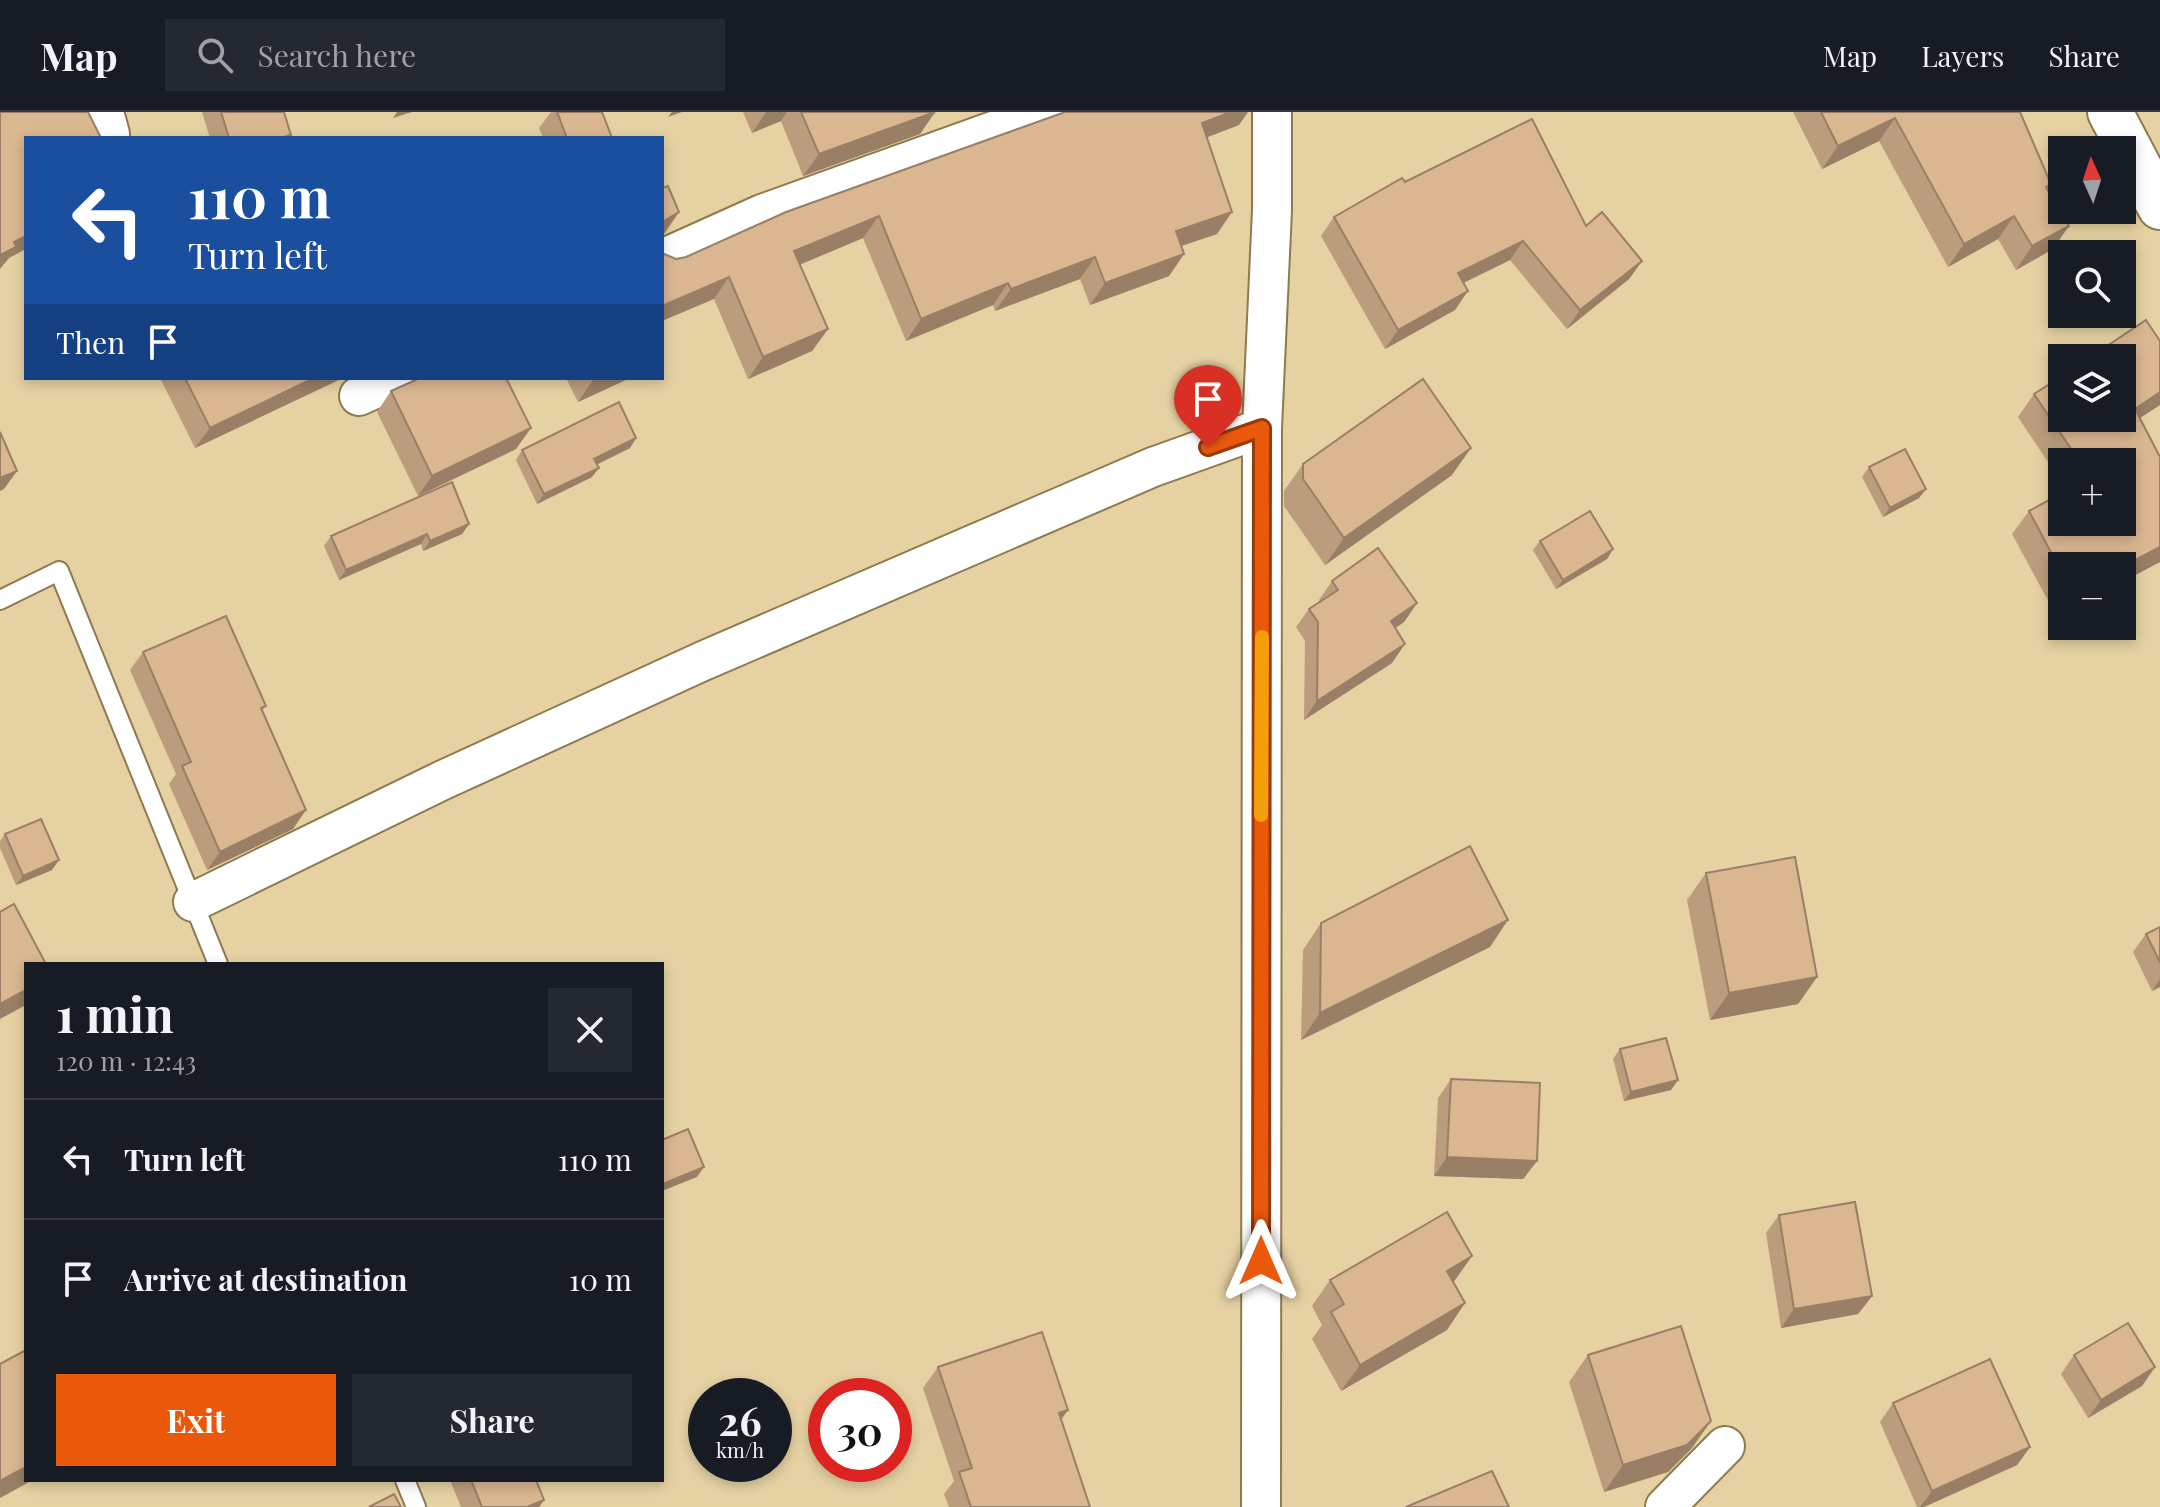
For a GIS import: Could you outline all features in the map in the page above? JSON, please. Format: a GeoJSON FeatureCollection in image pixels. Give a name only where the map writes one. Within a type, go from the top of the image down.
{"type":"FeatureCollection","features":[{"type":"Feature","properties":{"kind":"highway"},"geometry":{"type":"LineString","coordinates":[[2110,112],[2160,207]]}},
{"type":"Feature","properties":{"kind":"street"},"geometry":{"type":"LineString","coordinates":[[664,258],[762,214],[1046,112]]}},
{"type":"Feature","properties":{"kind":"street"},"geometry":{"type":"LineString","coordinates":[[1261,1507],[1262,428],[1272,210],[1272,112]]}},
{"type":"Feature","properties":{"kind":"street"},"geometry":{"type":"LineString","coordinates":[[359,396],[394,380]]}},
{"type":"Feature","properties":{"kind":"street"},"geometry":{"type":"LineString","coordinates":[[193,902],[443,780],[703,661],[1153,467],[1262,428]]}},
{"type":"Feature","properties":{"kind":"street"},"geometry":{"type":"LineString","coordinates":[[1665,1507],[1725,1446]]}},
{"type":"Feature","properties":{"kind":"lane"},"geometry":{"type":"LineString","coordinates":[[0,600],[59,571],[217,962]]}},
{"type":"Feature","properties":{"kind":"lane"},"geometry":{"type":"LineString","coordinates":[[406,1482],[416,1507]]}},
{"type":"Feature","properties":{"kind":"building"},"geometry":{"type":"Polygon","coordinates":[[[0,112],[88,112],[100,136],[24,136],[24,237],[14,242],[16,247],[0,255],[0,112]]]}},
{"type":"Feature","properties":{"kind":"building"},"geometry":{"type":"Polygon","coordinates":[[[221,112],[284,112],[291,135],[287,136],[228,136],[221,112]]]}},
{"type":"Feature","properties":{"kind":"building"},"geometry":{"type":"Polygon","coordinates":[[[557,112],[602,112],[611,136],[566,136],[557,112]]]}},
{"type":"Feature","properties":{"kind":"building"},"geometry":{"type":"Polygon","coordinates":[[[801,112],[935,112],[819,154],[801,112]]]}},
{"type":"Feature","properties":{"kind":"building"},"geometry":{"type":"Polygon","coordinates":[[[1065,112],[1231,112],[1202,123],[1232,212],[1176,231],[1184,254],[1105,283],[1095,257],[1011,289],[1008,283],[921,319],[879,216],[794,251],[828,329],[763,357],[729,277],[664,305],[664,254],[676,259],[686,257],[786,212],[1065,112]]]}},
{"type":"Feature","properties":{"kind":"building"},"geometry":{"type":"Polygon","coordinates":[[[1821,112],[2020,112],[2048,177],[2048,224],[2069,226],[2032,246],[2014,216],[1964,244],[1895,118],[1838,146],[1821,112]]]}},
{"type":"Feature","properties":{"kind":"building"},"geometry":{"type":"Polygon","coordinates":[[[1532,119],[1586,226],[1602,212],[1642,261],[1580,310],[1523,241],[1458,273],[1468,291],[1398,330],[1334,217],[1402,178],[1405,182],[1532,119]]]}},
{"type":"Feature","properties":{"kind":"building"},"geometry":{"type":"Polygon","coordinates":[[[668,186],[679,212],[664,221],[664,187],[668,186]]]}},
{"type":"Feature","properties":{"kind":"building"},"geometry":{"type":"Polygon","coordinates":[[[2146,320],[2160,341],[2160,392],[2136,408],[2136,344],[2110,344],[2146,320]]]}},
{"type":"Feature","properties":{"kind":"building"},"geometry":{"type":"Polygon","coordinates":[[[1423,379],[1471,448],[1344,538],[1303,479],[1303,464],[1423,379]]]}},
{"type":"Feature","properties":{"kind":"building"},"geometry":{"type":"Polygon","coordinates":[[[186,380],[310,380],[210,428],[186,380]]]}},
{"type":"Feature","properties":{"kind":"building"},"geometry":{"type":"Polygon","coordinates":[[[416,380],[507,380],[531,428],[432,476],[391,391],[416,380]]]}},
{"type":"Feature","properties":{"kind":"building"},"geometry":{"type":"Polygon","coordinates":[[[2048,385],[2048,415],[2034,394],[2048,385]]]}},
{"type":"Feature","properties":{"kind":"building"},"geometry":{"type":"Polygon","coordinates":[[[619,402],[636,438],[594,459],[599,468],[544,494],[522,450],[619,402]]]}},
{"type":"Feature","properties":{"kind":"building"},"geometry":{"type":"Polygon","coordinates":[[[2136,411],[2160,457],[2160,547],[2136,560],[2136,552],[2051,552],[2029,511],[2048,501],[2048,536],[2136,536],[2136,448],[2071,448],[2060,432],[2136,432],[2136,411]]]}},
{"type":"Feature","properties":{"kind":"building"},"geometry":{"type":"Polygon","coordinates":[[[0,432],[17,471],[0,478],[0,432]]]}},
{"type":"Feature","properties":{"kind":"building"},"geometry":{"type":"Polygon","coordinates":[[[1905,449],[1926,489],[1890,508],[1869,467],[1905,449]]]}},
{"type":"Feature","properties":{"kind":"building"},"geometry":{"type":"Polygon","coordinates":[[[452,482],[469,524],[430,541],[427,534],[346,570],[331,536],[452,482]]]}},
{"type":"Feature","properties":{"kind":"building"},"geometry":{"type":"Polygon","coordinates":[[[1590,511],[1613,549],[1563,580],[1540,541],[1590,511]]]}},
{"type":"Feature","properties":{"kind":"building"},"geometry":{"type":"Polygon","coordinates":[[[1378,548],[1417,603],[1391,621],[1405,644],[1317,701],[1318,622],[1309,609],[1338,590],[1332,581],[1378,548]]]}},
{"type":"Feature","properties":{"kind":"building"},"geometry":{"type":"Polygon","coordinates":[[[226,616],[266,706],[261,708],[306,810],[220,852],[182,766],[191,762],[143,652],[226,616]]]}},
{"type":"Feature","properties":{"kind":"building"},"geometry":{"type":"Polygon","coordinates":[[[41,819],[59,860],[23,876],[5,834],[41,819]]]}},
{"type":"Feature","properties":{"kind":"building"},"geometry":{"type":"Polygon","coordinates":[[[1470,846],[1508,920],[1320,1013],[1321,923],[1470,846]]]}},
{"type":"Feature","properties":{"kind":"building"},"geometry":{"type":"Polygon","coordinates":[[[1795,857],[1817,977],[1729,993],[1706,873],[1795,857]]]}},
{"type":"Feature","properties":{"kind":"building"},"geometry":{"type":"Polygon","coordinates":[[[14,904],[45,962],[24,962],[24,991],[0,1004],[0,912],[14,904]]]}},
{"type":"Feature","properties":{"kind":"building"},"geometry":{"type":"Polygon","coordinates":[[[2160,927],[2160,962],[2146,934],[2160,927]]]}},
{"type":"Feature","properties":{"kind":"building"},"geometry":{"type":"Polygon","coordinates":[[[1666,1038],[1678,1080],[1631,1092],[1620,1049],[1666,1038]]]}},
{"type":"Feature","properties":{"kind":"building"},"geometry":{"type":"Polygon","coordinates":[[[1451,1079],[1540,1083],[1537,1161],[1447,1157],[1451,1079]]]}},
{"type":"Feature","properties":{"kind":"building"},"geometry":{"type":"Polygon","coordinates":[[[688,1129],[704,1167],[664,1184],[664,1139],[688,1129]]]}},
{"type":"Feature","properties":{"kind":"building"},"geometry":{"type":"Polygon","coordinates":[[[1855,1202],[1872,1296],[1794,1309],[1779,1215],[1855,1202]]]}},
{"type":"Feature","properties":{"kind":"building"},"geometry":{"type":"Polygon","coordinates":[[[1447,1212],[1472,1256],[1447,1271],[1465,1303],[1360,1365],[1331,1312],[1344,1304],[1330,1280],[1447,1212]]]}},
{"type":"Feature","properties":{"kind":"building"},"geometry":{"type":"Polygon","coordinates":[[[2128,1323],[2155,1367],[2101,1400],[2074,1355],[2128,1323]]]}},
{"type":"Feature","properties":{"kind":"building"},"geometry":{"type":"Polygon","coordinates":[[[1681,1326],[1711,1421],[1687,1445],[1623,1465],[1588,1355],[1681,1326]]]}},
{"type":"Feature","properties":{"kind":"building"},"geometry":{"type":"Polygon","coordinates":[[[1042,1332],[1068,1410],[1059,1413],[1090,1507],[971,1507],[959,1472],[972,1468],[938,1367],[1042,1332]]]}},
{"type":"Feature","properties":{"kind":"building"},"geometry":{"type":"Polygon","coordinates":[[[24,1351],[24,1468],[0,1481],[0,1364],[24,1351]]]}},
{"type":"Feature","properties":{"kind":"building"},"geometry":{"type":"Polygon","coordinates":[[[1990,1359],[2030,1447],[1932,1491],[1893,1403],[1990,1359]]]}},
{"type":"Feature","properties":{"kind":"building"},"geometry":{"type":"Polygon","coordinates":[[[1492,1471],[1509,1507],[1406,1507],[1492,1471]]]}},
{"type":"Feature","properties":{"kind":"building"},"geometry":{"type":"Polygon","coordinates":[[[472,1482],[537,1482],[544,1500],[527,1507],[482,1507],[472,1482]]]}},
{"type":"Feature","properties":{"kind":"building"},"geometry":{"type":"Polygon","coordinates":[[[394,1494],[401,1507],[369,1507],[394,1494]]]}},
{"type":"Feature","properties":{"kind":"slow traffic"},"geometry":{"type":"LineString","coordinates":[[1261,815],[1262,637]]}},
{"type":"Feature","properties":{"kind":"route"},"geometry":{"type":"LineString","coordinates":[[1208,447],[1262,428],[1261,1261]]}}]}
